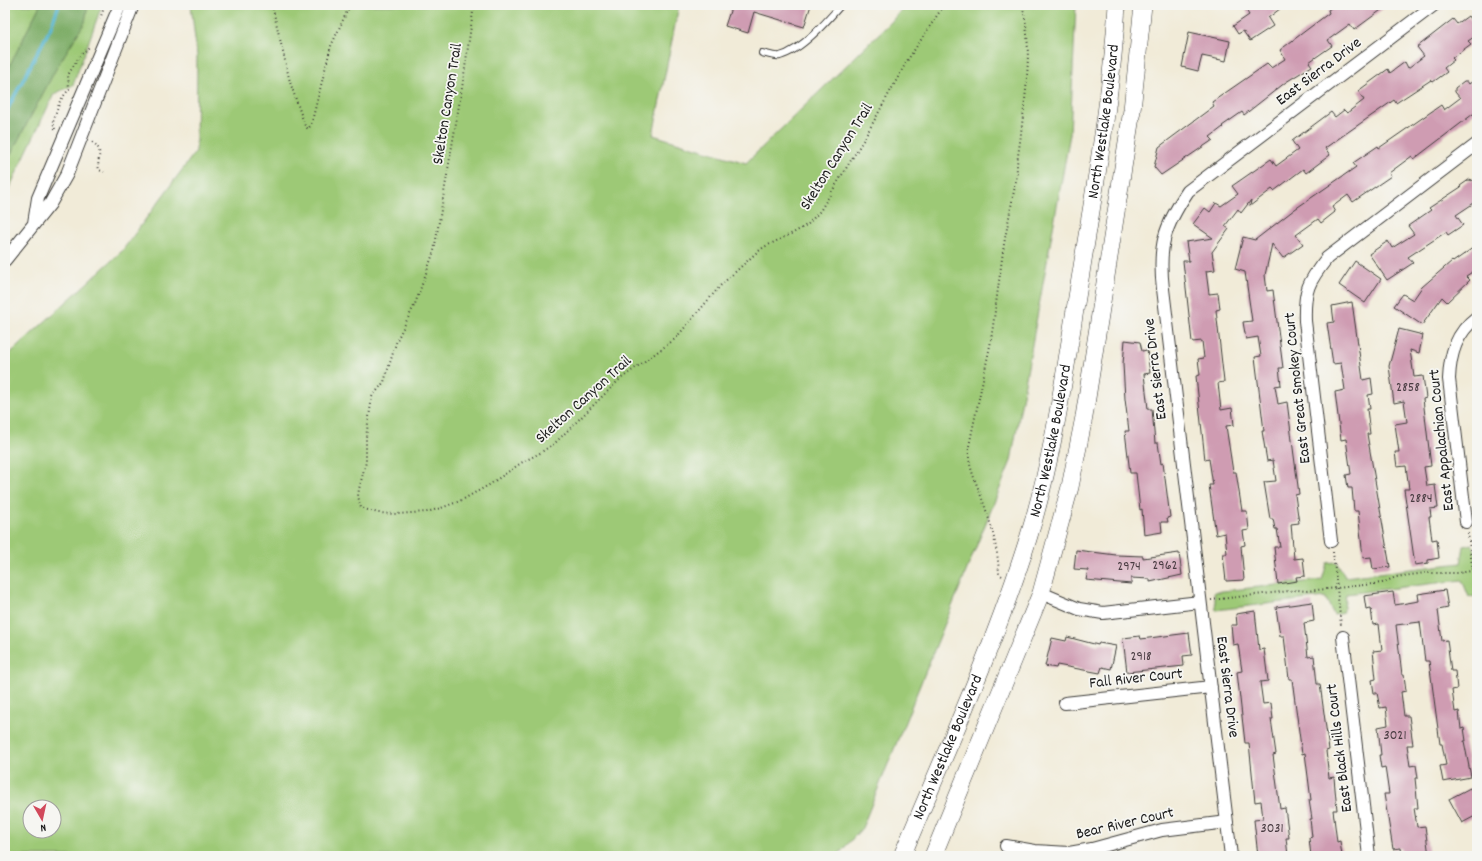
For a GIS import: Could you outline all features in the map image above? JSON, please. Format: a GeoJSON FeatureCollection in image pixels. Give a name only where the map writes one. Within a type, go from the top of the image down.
{"type":"FeatureCollection","features":[{"type":"Feature","properties":{"kind":"main road","name":"North Westlake Boulevard"},"geometry":{"type":"LineString","coordinates":[[902,856],[990,649],[1029,537],[1047,469],[1061,398],[1109,91],[1117,5]]}},
{"type":"Feature","properties":{"kind":"main road","name":"North Westlake Boulevard"},"geometry":{"type":"LineString","coordinates":[[933,856],[1041,593],[1070,488],[1084,417],[1132,110],[1143,5]]}},
{"type":"Feature","properties":{"kind":"street"},"geometry":{"type":"LineString","coordinates":[[34,223],[38,198],[120,5]]}},
{"type":"Feature","properties":{"kind":"street"},"geometry":{"type":"LineString","coordinates":[[5,260],[18,246],[34,223],[50,204],[67,174],[133,5]]}},
{"type":"Feature","properties":{"kind":"street","name":"East Sierra Drive"},"geometry":{"type":"LineString","coordinates":[[1231,856],[1161,268],[1162,245],[1167,227],[1188,191],[1434,5]]}},
{"type":"Feature","properties":{"kind":"street"},"geometry":{"type":"LineString","coordinates":[[84,91],[97,96]]}},
{"type":"Feature","properties":{"kind":"street","name":"East Great Smokey Court"},"geometry":{"type":"LineString","coordinates":[[1331,541],[1305,321],[1304,298],[1313,276],[1327,258],[1477,144]]}},
{"type":"Feature","properties":{"kind":"street","name":"East Appalachian Court"},"geometry":{"type":"LineString","coordinates":[[1466,522],[1450,379],[1450,360],[1458,339],[1471,322],[1477,317]]}},
{"type":"Feature","properties":{"kind":"street"},"geometry":{"type":"LineString","coordinates":[[1041,593],[1079,609],[1103,613],[1200,602]]}},
{"type":"Feature","properties":{"kind":"street","name":"East Black Hills Court"},"geometry":{"type":"LineString","coordinates":[[1343,637],[1369,856]]}},
{"type":"Feature","properties":{"kind":"street","name":"Fall River Court"},"geometry":{"type":"LineString","coordinates":[[1065,703],[1211,687]]}},
{"type":"Feature","properties":{"kind":"street","name":"Bear River Court"},"geometry":{"type":"LineString","coordinates":[[1006,846],[1035,851],[1069,853],[1092,849],[1162,830],[1227,822]]}},
{"type":"Feature","properties":{"kind":"lane"},"geometry":{"type":"LineString","coordinates":[[762,53],[779,57],[793,50],[821,29],[842,5]]}},
{"type":"Feature","properties":{"kind":"path"},"geometry":{"type":"LineString","coordinates":[[98,25],[105,5]]}},
{"type":"Feature","properties":{"kind":"path"},"geometry":{"type":"LineString","coordinates":[[272,5],[290,82],[305,126],[308,129],[311,126],[331,46],[350,5]]}},
{"type":"Feature","properties":{"kind":"path","name":"Skelton Canyon Trail"},"geometry":{"type":"LineString","coordinates":[[474,5],[453,139],[430,264],[415,304],[397,340],[384,382],[372,397],[370,407],[365,444],[366,462],[358,496],[361,508],[378,513],[397,514],[427,512],[460,501],[489,485],[521,463],[540,453],[567,432],[586,411],[619,380],[674,339],[721,285],[756,253],[808,224],[820,210],[834,188],[879,113],[907,61],[944,5]]}},
{"type":"Feature","properties":{"kind":"path"},"geometry":{"type":"LineString","coordinates":[[1013,584],[998,574],[995,541],[983,501],[970,468],[968,457],[969,446],[992,341],[1004,244],[1017,175],[1016,164],[1022,132],[1028,62],[1022,5]]}},
{"type":"Feature","properties":{"kind":"path"},"geometry":{"type":"LineString","coordinates":[[62,139],[53,122],[60,101],[69,89],[68,75],[71,67],[89,48],[91,42]]}},
{"type":"Feature","properties":{"kind":"path"},"geometry":{"type":"LineString","coordinates":[[81,136],[95,143],[99,148],[101,155],[98,166],[99,170],[104,172]]}},
{"type":"Feature","properties":{"kind":"path"},"geometry":{"type":"LineString","coordinates":[[1466,522],[1475,571],[1477,606]]}},
{"type":"Feature","properties":{"kind":"path"},"geometry":{"type":"LineString","coordinates":[[1331,541],[1343,637]]}},
{"type":"Feature","properties":{"kind":"path"},"geometry":{"type":"LineString","coordinates":[[1200,602],[1298,590],[1306,591],[1382,583],[1396,578],[1425,573],[1458,574],[1475,571]]}},
{"type":"Feature","properties":{"kind":"green space"},"geometry":{"type":"Polygon","coordinates":[[[5,5],[102,5],[73,85],[54,94],[5,197],[5,5]]]}},
{"type":"Feature","properties":{"kind":"green space"},"geometry":{"type":"Polygon","coordinates":[[[40,5],[88,5],[85,22],[57,67],[5,165],[5,75],[40,5]]]}},
{"type":"Feature","properties":{"kind":"green space"},"geometry":{"type":"Polygon","coordinates":[[[191,5],[679,5],[653,135],[746,163],[892,21],[905,5],[1076,5],[1070,134],[1011,461],[862,828],[837,856],[5,856],[5,358],[122,251],[196,151],[197,56],[191,5]]]}},
{"type":"Feature","properties":{"kind":"green space"},"geometry":{"type":"Polygon","coordinates":[[[1472,544],[1477,554],[1477,596],[1469,597],[1462,580],[1346,594],[1343,613],[1334,615],[1325,597],[1216,610],[1214,592],[1322,580],[1327,563],[1337,562],[1345,577],[1461,563],[1464,546],[1472,544]]]}},
{"type":"Feature","properties":{"kind":"building"},"geometry":{"type":"Polygon","coordinates":[[[732,5],[811,5],[804,27],[754,12],[748,33],[725,26],[732,5]]]}},
{"type":"Feature","properties":{"kind":"building"},"geometry":{"type":"Polygon","coordinates":[[[1253,5],[1285,5],[1268,18],[1273,26],[1250,41],[1243,31],[1238,34],[1233,26],[1249,15],[1246,10],[1253,5]]]}},
{"type":"Feature","properties":{"kind":"building"},"geometry":{"type":"Polygon","coordinates":[[[1335,5],[1388,5],[1354,30],[1350,24],[1328,40],[1332,46],[1309,62],[1312,66],[1286,82],[1244,115],[1242,112],[1222,126],[1223,127],[1210,137],[1213,140],[1161,175],[1154,167],[1159,147],[1214,106],[1212,102],[1267,64],[1271,68],[1285,59],[1280,50],[1329,13],[1328,10],[1335,5]]]}},
{"type":"Feature","properties":{"kind":"building"},"geometry":{"type":"Polygon","coordinates":[[[1468,16],[1477,29],[1477,35],[1468,41],[1471,44],[1452,58],[1454,60],[1444,68],[1447,72],[1433,82],[1431,80],[1396,103],[1394,100],[1325,148],[1330,155],[1306,173],[1303,169],[1274,191],[1272,189],[1250,206],[1251,200],[1241,213],[1238,209],[1225,226],[1229,229],[1212,252],[1215,270],[1206,271],[1209,294],[1218,293],[1220,309],[1216,310],[1224,382],[1218,383],[1221,410],[1232,408],[1234,425],[1226,426],[1233,472],[1236,472],[1242,511],[1247,511],[1249,530],[1243,531],[1245,545],[1241,546],[1244,580],[1226,581],[1223,554],[1227,554],[1225,533],[1216,535],[1209,485],[1213,485],[1209,459],[1205,460],[1196,376],[1200,375],[1198,359],[1204,358],[1202,341],[1192,342],[1183,261],[1189,261],[1186,242],[1213,238],[1193,224],[1205,208],[1210,212],[1216,203],[1221,206],[1238,194],[1232,186],[1271,159],[1276,166],[1298,150],[1292,141],[1331,112],[1335,117],[1344,110],[1347,113],[1364,100],[1358,91],[1388,69],[1390,73],[1405,62],[1408,68],[1424,56],[1417,47],[1453,19],[1457,24],[1468,16]]]}},
{"type":"Feature","properties":{"kind":"building"},"geometry":{"type":"Polygon","coordinates":[[[1189,32],[1230,41],[1226,61],[1202,56],[1198,71],[1182,67],[1189,32]]]}},
{"type":"Feature","properties":{"kind":"building"},"geometry":{"type":"Polygon","coordinates":[[[1477,78],[1477,111],[1414,159],[1412,156],[1389,173],[1391,176],[1353,202],[1348,195],[1332,207],[1335,212],[1321,223],[1318,219],[1296,235],[1303,244],[1283,258],[1272,244],[1265,275],[1267,291],[1273,290],[1283,368],[1279,368],[1281,385],[1275,386],[1278,404],[1287,402],[1299,494],[1295,495],[1299,523],[1291,524],[1294,559],[1303,558],[1305,576],[1296,577],[1297,581],[1278,584],[1274,547],[1280,547],[1277,529],[1275,529],[1273,519],[1270,519],[1264,482],[1276,481],[1273,460],[1267,461],[1262,431],[1264,431],[1255,357],[1261,356],[1258,337],[1246,339],[1243,322],[1252,321],[1245,272],[1235,269],[1243,237],[1255,240],[1295,209],[1356,167],[1353,163],[1378,146],[1379,148],[1441,105],[1444,110],[1460,98],[1455,92],[1455,88],[1464,81],[1467,81],[1469,84],[1477,78]]]}},
{"type":"Feature","properties":{"kind":"building"},"geometry":{"type":"Polygon","coordinates":[[[1477,177],[1477,201],[1456,215],[1463,225],[1448,235],[1446,232],[1408,257],[1413,263],[1387,280],[1369,254],[1388,241],[1392,248],[1414,234],[1408,226],[1431,210],[1429,208],[1461,187],[1460,186],[1470,179],[1471,181],[1477,177]]]}},
{"type":"Feature","properties":{"kind":"building"},"geometry":{"type":"Polygon","coordinates":[[[1477,245],[1477,269],[1466,276],[1470,280],[1447,302],[1442,297],[1422,325],[1394,306],[1403,294],[1413,300],[1422,287],[1452,261],[1453,262],[1477,245]]]}},
{"type":"Feature","properties":{"kind":"building"},"geometry":{"type":"Polygon","coordinates":[[[1355,261],[1381,279],[1365,303],[1339,285],[1355,261]]]}},
{"type":"Feature","properties":{"kind":"building"},"geometry":{"type":"Polygon","coordinates":[[[1352,302],[1363,380],[1371,378],[1373,394],[1368,395],[1370,409],[1367,409],[1370,434],[1367,434],[1390,567],[1373,569],[1371,557],[1363,558],[1358,511],[1354,511],[1352,488],[1348,488],[1346,475],[1351,474],[1346,439],[1341,440],[1335,392],[1345,390],[1341,363],[1333,364],[1327,323],[1334,322],[1332,306],[1352,302]]]}},
{"type":"Feature","properties":{"kind":"building"},"geometry":{"type":"Polygon","coordinates":[[[1399,329],[1423,335],[1419,353],[1410,350],[1414,377],[1423,376],[1426,398],[1423,399],[1431,466],[1424,467],[1427,486],[1435,485],[1438,508],[1430,509],[1431,517],[1429,517],[1432,540],[1437,539],[1439,558],[1428,560],[1428,563],[1415,565],[1404,489],[1409,489],[1406,466],[1397,467],[1395,452],[1399,452],[1395,424],[1407,422],[1404,401],[1394,403],[1389,366],[1399,329]]]}},
{"type":"Feature","properties":{"kind":"building"},"geometry":{"type":"Polygon","coordinates":[[[1125,340],[1140,342],[1142,351],[1147,350],[1150,373],[1144,374],[1148,409],[1152,409],[1155,443],[1158,443],[1161,464],[1163,463],[1170,517],[1167,518],[1168,522],[1161,522],[1162,532],[1144,535],[1142,509],[1140,510],[1136,473],[1130,473],[1125,431],[1129,431],[1123,364],[1125,340]]]}},
{"type":"Feature","properties":{"kind":"building"},"geometry":{"type":"Polygon","coordinates":[[[1076,550],[1116,555],[1143,556],[1143,558],[1179,553],[1182,575],[1150,582],[1150,579],[1131,578],[1131,584],[1086,580],[1088,570],[1074,569],[1076,550]]]}},
{"type":"Feature","properties":{"kind":"building"},"geometry":{"type":"Polygon","coordinates":[[[1445,590],[1448,608],[1438,610],[1442,641],[1447,640],[1451,671],[1455,671],[1457,689],[1452,690],[1455,712],[1459,711],[1461,729],[1464,728],[1466,741],[1464,741],[1471,777],[1443,782],[1440,766],[1446,765],[1442,744],[1440,744],[1429,661],[1425,661],[1420,622],[1396,625],[1402,675],[1404,675],[1406,691],[1401,692],[1404,716],[1409,716],[1413,745],[1407,745],[1410,766],[1416,765],[1418,778],[1415,778],[1418,808],[1414,808],[1417,827],[1425,826],[1429,856],[1402,856],[1401,848],[1393,849],[1384,794],[1389,794],[1385,767],[1381,768],[1379,755],[1381,755],[1378,727],[1388,725],[1386,707],[1380,708],[1377,693],[1374,693],[1372,680],[1376,679],[1373,651],[1382,650],[1379,624],[1373,625],[1371,608],[1366,609],[1364,596],[1393,592],[1395,605],[1419,601],[1418,594],[1445,590]]]}},
{"type":"Feature","properties":{"kind":"building"},"geometry":{"type":"Polygon","coordinates":[[[1312,602],[1314,621],[1304,623],[1308,657],[1314,656],[1317,684],[1320,684],[1329,750],[1326,751],[1329,778],[1334,777],[1337,810],[1333,810],[1337,842],[1340,841],[1342,856],[1311,856],[1309,838],[1312,837],[1310,819],[1312,819],[1309,800],[1311,800],[1305,753],[1302,754],[1292,679],[1289,679],[1284,636],[1280,636],[1276,607],[1312,602]]]}},
{"type":"Feature","properties":{"kind":"building"},"geometry":{"type":"Polygon","coordinates":[[[1255,611],[1259,650],[1264,649],[1268,681],[1260,682],[1263,704],[1271,703],[1273,719],[1271,719],[1276,754],[1273,755],[1280,809],[1285,808],[1289,838],[1286,838],[1288,856],[1258,856],[1254,820],[1263,819],[1261,801],[1255,802],[1249,743],[1245,743],[1237,672],[1242,671],[1238,644],[1233,645],[1231,625],[1237,625],[1236,614],[1255,611]]]}},
{"type":"Feature","properties":{"kind":"building"},"geometry":{"type":"Polygon","coordinates":[[[1189,633],[1192,655],[1183,656],[1184,666],[1127,672],[1123,638],[1140,636],[1141,639],[1189,633]]]}},
{"type":"Feature","properties":{"kind":"building"},"geometry":{"type":"Polygon","coordinates":[[[1067,637],[1098,645],[1099,643],[1116,646],[1111,669],[1102,667],[1100,673],[1057,665],[1056,668],[1045,666],[1052,638],[1066,641],[1067,637]]]}},
{"type":"Feature","properties":{"kind":"building"},"geometry":{"type":"Polygon","coordinates":[[[1470,788],[1477,800],[1477,815],[1462,823],[1449,799],[1470,788]]]}},
{"type":"Feature","properties":{"kind":"waterway"},"geometry":{"type":"LineString","coordinates":[[5,114],[50,29],[59,5]]}}]}
